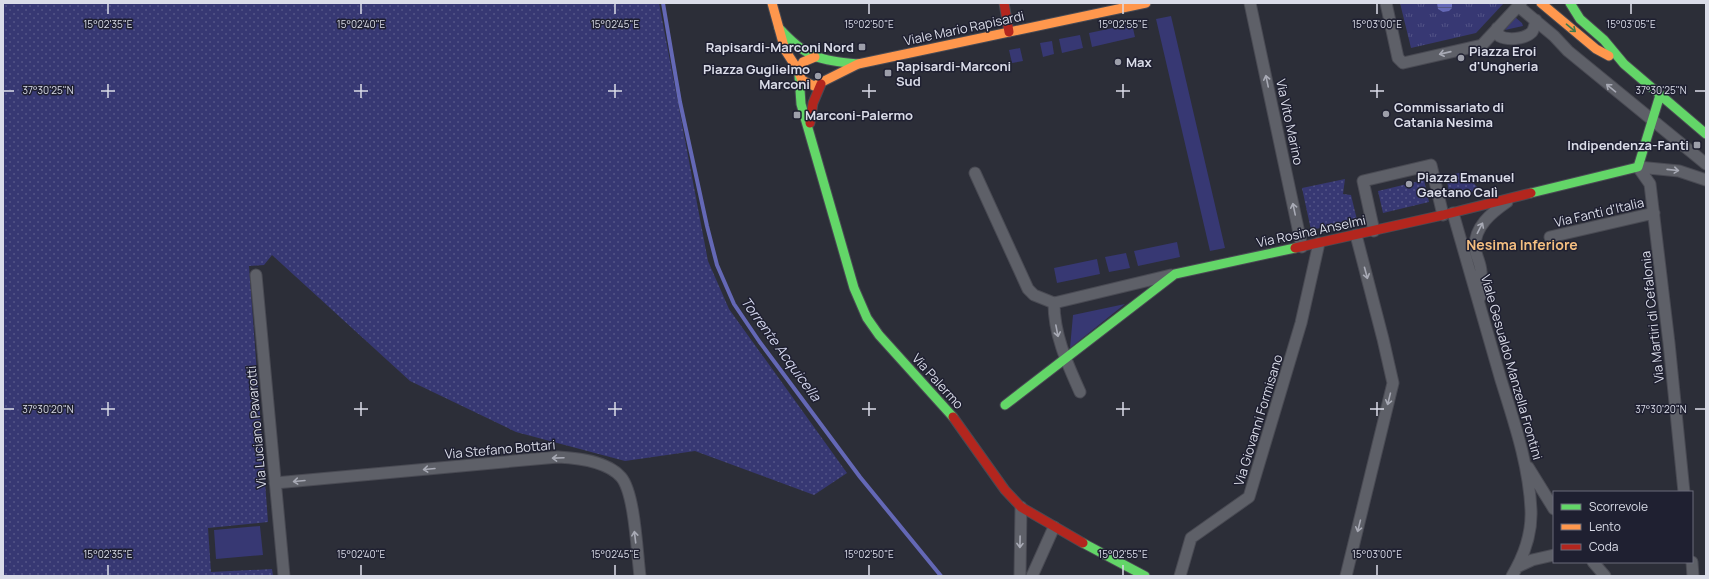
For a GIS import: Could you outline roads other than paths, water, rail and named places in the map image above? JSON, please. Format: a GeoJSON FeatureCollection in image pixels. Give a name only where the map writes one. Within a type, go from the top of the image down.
{"type":"FeatureCollection","features":[{"type":"Feature","properties":{"kind":"main road"},"geometry":{"type":"LineString","coordinates":[[772,3],[785,50],[799,73],[802,82],[814,86],[858,64]]}},
{"type":"Feature","properties":{"kind":"main road"},"geometry":{"type":"LineString","coordinates":[[1004,3],[1009,32]]}},
{"type":"Feature","properties":{"kind":"main road","name":"Viale Mario Rapisardi"},"geometry":{"type":"LineString","coordinates":[[858,64],[1146,3]]}},
{"type":"Feature","properties":{"kind":"main road"},"geometry":{"type":"LineString","coordinates":[[1541,3],[1596,49],[1624,64]]}},
{"type":"Feature","properties":{"kind":"main road"},"geometry":{"type":"LineString","coordinates":[[1570,3],[1580,19],[1604,40],[1624,64],[1706,134]]}},
{"type":"Feature","properties":{"kind":"main road"},"geometry":{"type":"LineString","coordinates":[[779,28],[805,53],[824,62],[827,68],[827,74],[815,95],[809,130]]}},
{"type":"Feature","properties":{"kind":"main road"},"geometry":{"type":"LineString","coordinates":[[799,73],[800,65],[804,60],[809,58],[858,64]]}},
{"type":"Feature","properties":{"kind":"main road","name":"Via Palermo"},"geometry":{"type":"LineString","coordinates":[[799,73],[801,104],[854,288],[867,318],[879,335],[951,414],[1005,490],[1021,507],[1054,528],[1145,576]]}},
{"type":"Feature","properties":{"kind":"main road"},"geometry":{"type":"LineString","coordinates":[[1638,167],[1660,96]]}},
{"type":"Feature","properties":{"kind":"main road","name":"Via Rosina Anselmi"},"geometry":{"type":"LineString","coordinates":[[1005,405],[1175,274],[1448,214],[1638,167]]}},
{"type":"Feature","properties":{"kind":"street","name":"Via Vito Marino"},"geometry":{"type":"LineString","coordinates":[[1250,3],[1302,247]]}},
{"type":"Feature","properties":{"kind":"street"},"geometry":{"type":"LineString","coordinates":[[1386,3],[1398,58],[1403,63],[1482,45],[1519,4],[1568,51],[1652,122],[1706,164]]}},
{"type":"Feature","properties":{"kind":"street"},"geometry":{"type":"LineString","coordinates":[[1497,28],[1499,36],[1507,39],[1526,36],[1532,32],[1536,20]]}},
{"type":"Feature","properties":{"kind":"street","name":"Viale Gesualdo Manzella Frontini"},"geometry":{"type":"LineString","coordinates":[[1374,231],[1364,181],[1431,165],[1480,308],[1525,462],[1531,510],[1530,523],[1528,539],[1515,571]]}},
{"type":"Feature","properties":{"kind":"street"},"geometry":{"type":"LineString","coordinates":[[1638,167],[1679,171],[1706,180]]}},
{"type":"Feature","properties":{"kind":"street","name":"Via Martiri di Cefalonia"},"geometry":{"type":"LineString","coordinates":[[1638,167],[1650,184],[1684,491]]}},
{"type":"Feature","properties":{"kind":"street"},"geometry":{"type":"LineString","coordinates":[[976,173],[1028,289],[1034,295],[1054,303],[1054,316],[1058,339],[1080,392]]}},
{"type":"Feature","properties":{"kind":"street"},"geometry":{"type":"LineString","coordinates":[[1480,308],[1481,272],[1475,249],[1479,229],[1485,220],[1512,199]]}},
{"type":"Feature","properties":{"kind":"street","name":"Via Fanti d'Italia"},"geometry":{"type":"LineString","coordinates":[[1550,237],[1654,213]]}},
{"type":"Feature","properties":{"kind":"street"},"geometry":{"type":"LineString","coordinates":[[1346,576],[1393,383],[1356,235]]}},
{"type":"Feature","properties":{"kind":"street","name":"Via Giovanni Formisano"},"geometry":{"type":"LineString","coordinates":[[1180,576],[1191,538],[1249,497],[1301,323],[1319,243]]}},
{"type":"Feature","properties":{"kind":"street","name":"Via Rosina Anselmi"},"geometry":{"type":"LineString","coordinates":[[1054,303],[1175,274]]}},
{"type":"Feature","properties":{"kind":"street","name":"Via Luciano Pavarotti"},"geometry":{"type":"LineString","coordinates":[[256,275],[284,576]]}},
{"type":"Feature","properties":{"kind":"street","name":"Via Stefano Bottari"},"geometry":{"type":"LineString","coordinates":[[275,483],[558,457],[587,461],[612,470],[621,476],[625,483],[632,507],[640,576]]}},
{"type":"Feature","properties":{"kind":"street"},"geometry":{"type":"LineString","coordinates":[[1525,462],[1553,507]]}},
{"type":"Feature","properties":{"kind":"street"},"geometry":{"type":"LineString","coordinates":[[1020,576],[1021,507]]}},
{"type":"Feature","properties":{"kind":"street"},"geometry":{"type":"LineString","coordinates":[[1032,576],[1054,528]]}},
{"type":"Feature","properties":{"kind":"street"},"geometry":{"type":"LineString","coordinates":[[1515,571],[1532,560],[1553,555]]}},
{"type":"Feature","properties":{"kind":"street"},"geometry":{"type":"LineString","coordinates":[[1592,563],[1605,576]]}},
{"type":"Feature","properties":{"kind":"street"},"geometry":{"type":"LineString","coordinates":[[1692,563],[1693,576]]}},
{"type":"Feature","properties":{"kind":"water"},"geometry":{"type":"Polygon","coordinates":[[[1437,3],[1452,3],[1452,8],[1449,11],[1443,12],[1438,9],[1437,3]]]}},
{"type":"Feature","properties":{"kind":"waterway","name":"Torrente Acquicella"},"geometry":{"type":"LineString","coordinates":[[663,3],[680,102],[707,226],[717,265],[734,304],[759,341],[860,477],[941,576]]}},
{"type":"Feature","properties":{"kind":"place","name":"Rapisardi-Marconi Nord"},"geometry":{"type":"Point","coordinates":[862,47]}},
{"type":"Feature","properties":{"kind":"place","name":"Piazza Eroi d'Ungheria"},"geometry":{"type":"Point","coordinates":[1461,58]}},
{"type":"Feature","properties":{"kind":"place","name":"Max"},"geometry":{"type":"Point","coordinates":[1118,62]}},
{"type":"Feature","properties":{"kind":"place","name":"Rapisardi-Marconi Sud"},"geometry":{"type":"Point","coordinates":[888,73]}},
{"type":"Feature","properties":{"kind":"place","name":"Piazza Guglielmo Marconi"},"geometry":{"type":"Point","coordinates":[818,76]}},
{"type":"Feature","properties":{"kind":"place","name":"Commissariato di Catania Nesima"},"geometry":{"type":"Point","coordinates":[1386,114]}},
{"type":"Feature","properties":{"kind":"place","name":"Marconi-Palermo"},"geometry":{"type":"Point","coordinates":[797,115]}},
{"type":"Feature","properties":{"kind":"place","name":"Indipendenza-Fanti"},"geometry":{"type":"Point","coordinates":[1697,145]}},
{"type":"Feature","properties":{"kind":"place","name":"Piazza Emanuel Gaetano Calì"},"geometry":{"type":"Point","coordinates":[1409,184]}},
{"type":"Feature","properties":{"kind":"district","name":"Nesima Inferiore"},"geometry":{"type":"Point","coordinates":[1522,245]}}]}
